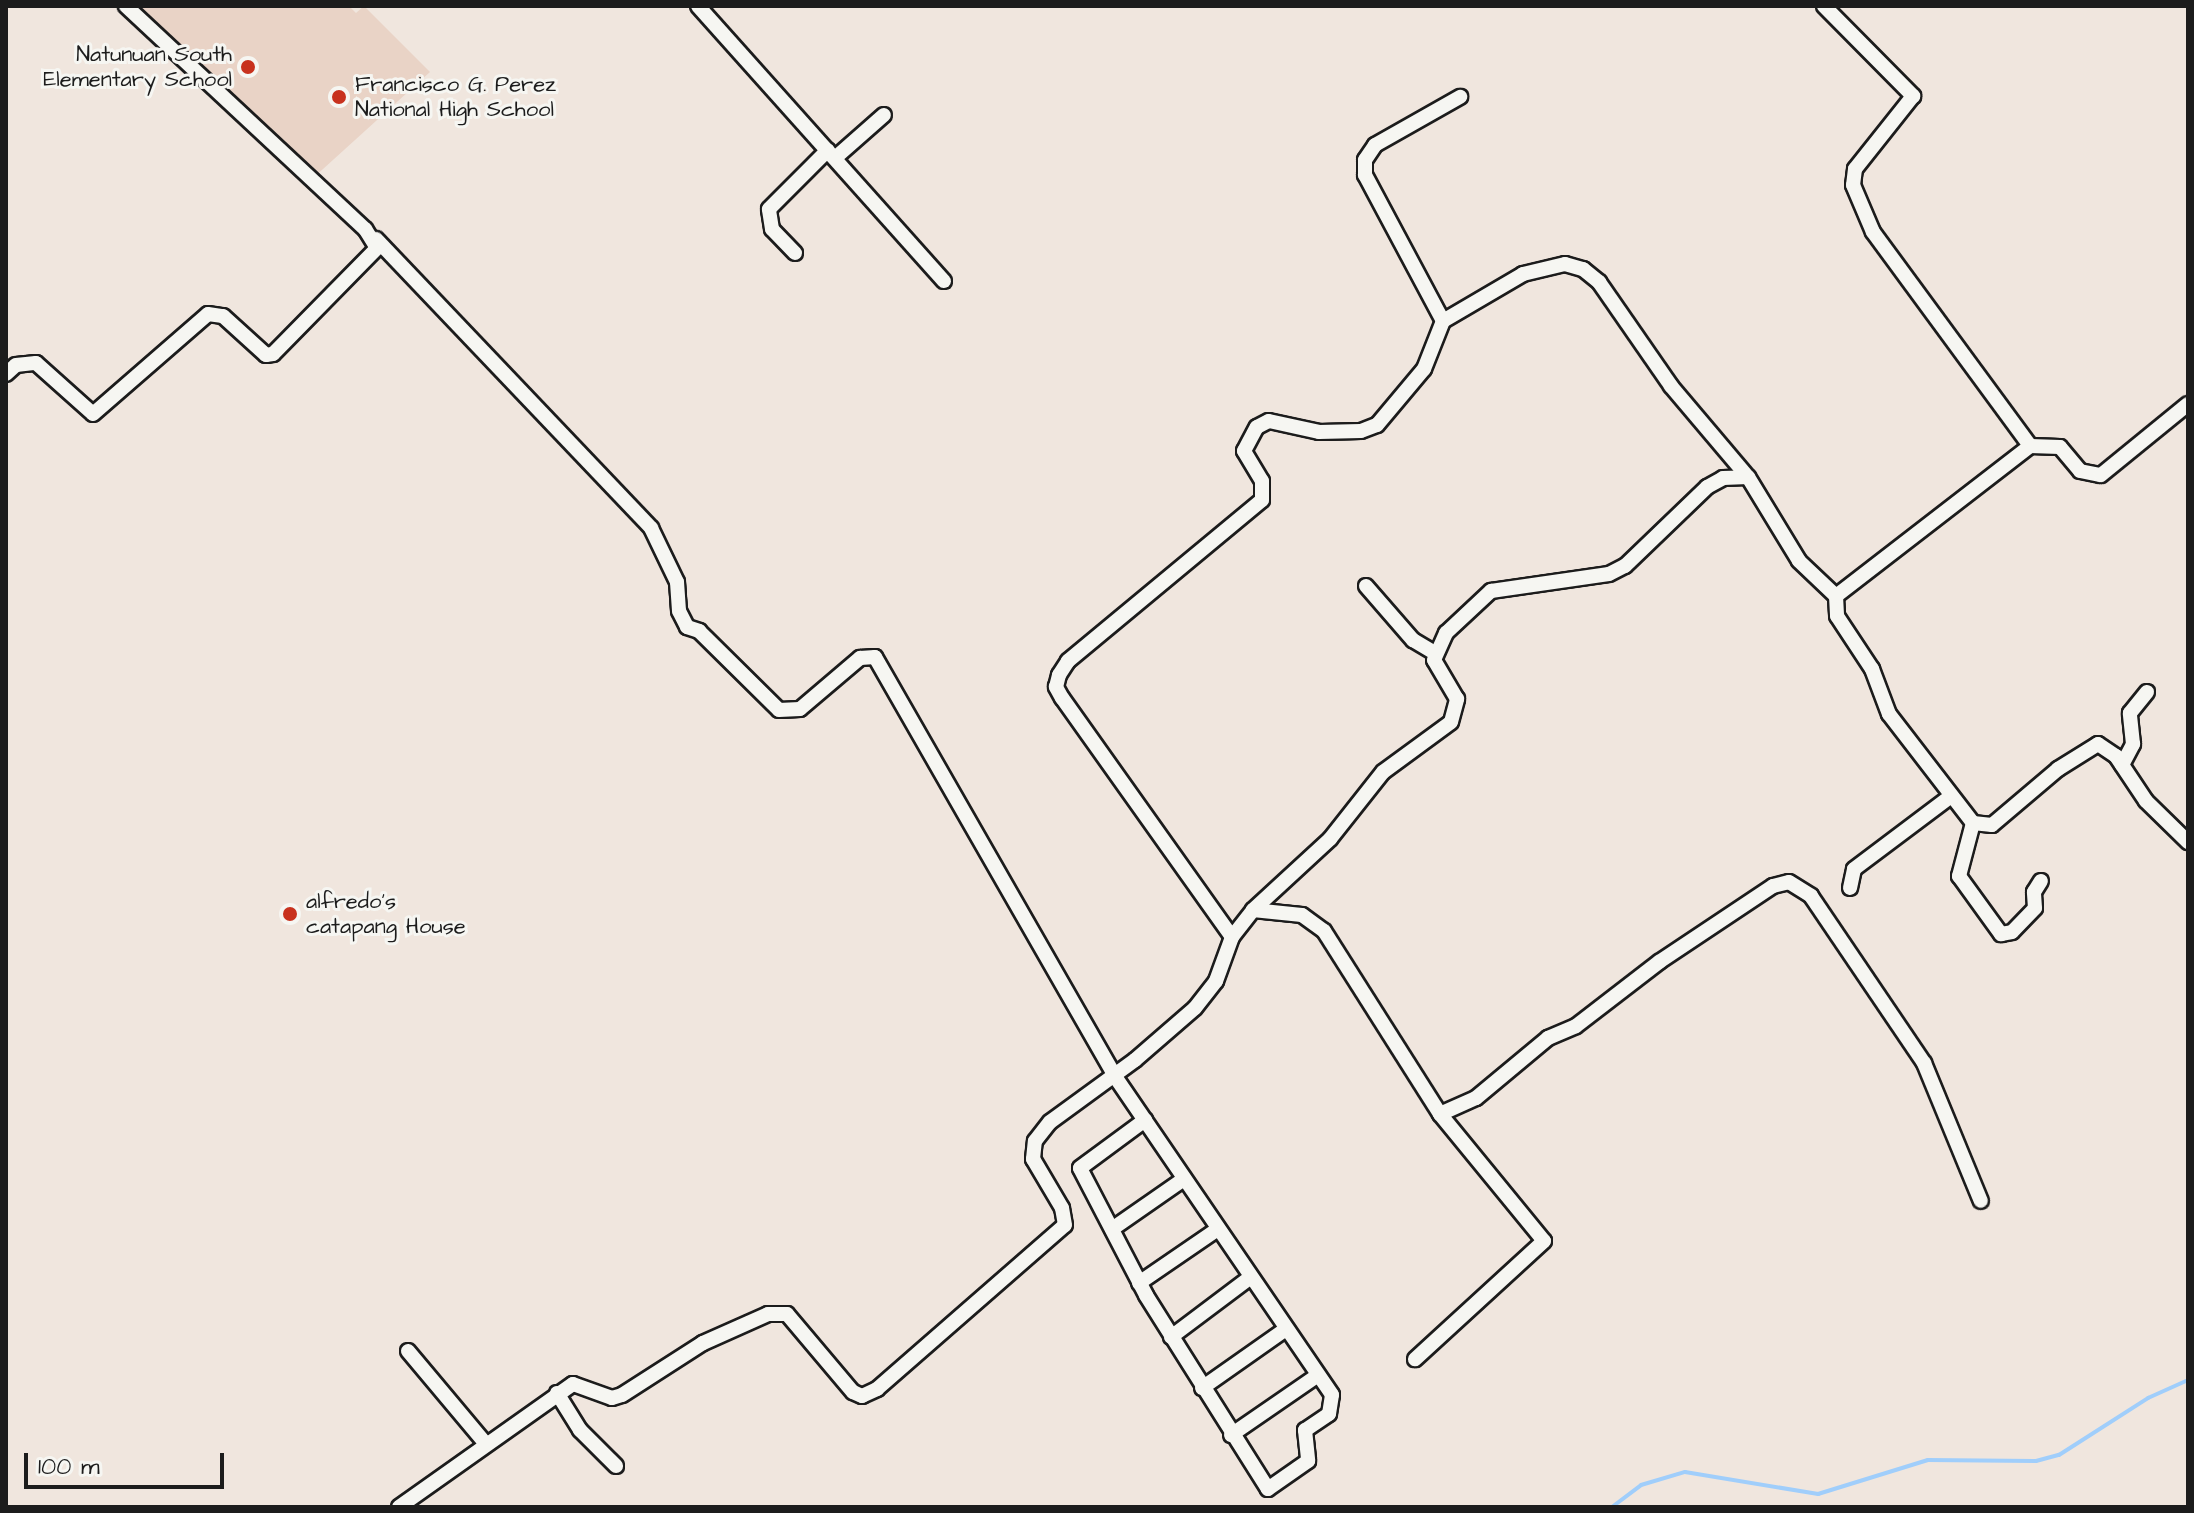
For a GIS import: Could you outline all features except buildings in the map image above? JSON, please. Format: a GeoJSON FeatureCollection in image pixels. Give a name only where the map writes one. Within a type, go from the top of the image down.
{"type":"FeatureCollection","features":[{"type":"Feature","properties":{"kind":"street"},"geometry":{"type":"LineString","coordinates":[[126,6],[376,239],[651,528],[677,582],[679,611],[687,627],[699,631],[779,710],[800,709],[860,658],[875,657],[1114,1075],[1145,1120],[1184,1179],[1251,1277],[1317,1376],[1332,1395],[1329,1414],[1305,1430],[1308,1461],[1300,1471],[1268,1489],[1231,1435],[1139,1283],[1080,1168],[1145,1120]]}},
{"type":"Feature","properties":{"kind":"street"},"geometry":{"type":"LineString","coordinates":[[698,6],[944,281]]}},
{"type":"Feature","properties":{"kind":"street"},"geometry":{"type":"LineString","coordinates":[[1824,6],[1913,96],[1855,169],[1853,185],[1873,232],[2030,446]]}},
{"type":"Feature","properties":{"kind":"street"},"geometry":{"type":"LineString","coordinates":[[1443,321],[1365,175],[1365,160],[1375,145],[1460,97]]}},
{"type":"Feature","properties":{"kind":"street"},"geometry":{"type":"LineString","coordinates":[[795,253],[772,229],[769,209],[831,154],[884,115]]}},
{"type":"Feature","properties":{"kind":"street"},"geometry":{"type":"LineString","coordinates":[[6,374],[16,365],[36,363],[93,414],[101,412],[208,314],[223,316],[266,355],[273,354],[372,256],[376,239]]}},
{"type":"Feature","properties":{"kind":"street"},"geometry":{"type":"LineString","coordinates":[[1232,937],[1062,698],[1056,687],[1059,675],[1068,661],[1262,500],[1262,481],[1244,451],[1257,427],[1269,421],[1319,432],[1361,431],[1377,425],[1409,392],[1443,321],[1523,274],[1565,264],[1583,269],[1599,282],[1671,386],[1748,477],[1799,561],[1836,596],[1837,616],[1872,669],[1889,714],[1973,823],[1992,825],[2086,748],[2098,744],[2122,765],[2146,801],[2188,842]]}},
{"type":"Feature","properties":{"kind":"street"},"geometry":{"type":"LineString","coordinates":[[1836,596],[2030,446],[2060,447],[2080,471],[2101,475],[2188,404]]}},
{"type":"Feature","properties":{"kind":"street"},"geometry":{"type":"LineString","coordinates":[[1433,652],[1446,633],[1491,591],[1609,574],[1625,566],[1707,487],[1723,478],[1748,477]]}},
{"type":"Feature","properties":{"kind":"street"},"geometry":{"type":"LineString","coordinates":[[399,1507],[557,1393],[581,1384],[605,1396],[622,1395],[733,1327],[778,1312],[787,1314],[853,1392],[869,1395],[1065,1225],[1062,1208],[1033,1159],[1035,1141],[1050,1122],[1114,1075],[1207,996],[1232,937],[1253,910],[1330,839],[1383,772],[1451,722],[1457,699],[1437,670],[1433,652],[1413,640],[1366,586]]}},
{"type":"Feature","properties":{"kind":"street"},"geometry":{"type":"LineString","coordinates":[[2122,765],[2133,744],[2130,713],[2147,692]]}},
{"type":"Feature","properties":{"kind":"street"},"geometry":{"type":"LineString","coordinates":[[1850,888],[1854,869],[1950,797]]}},
{"type":"Feature","properties":{"kind":"street"},"geometry":{"type":"LineString","coordinates":[[1973,823],[1959,876],[2001,934],[2012,932],[2035,908],[2034,892],[2041,881]]}},
{"type":"Feature","properties":{"kind":"street"},"geometry":{"type":"LineString","coordinates":[[1440,1114],[1476,1098],[1548,1038],[1576,1026],[1659,962],[1773,886],[1789,882],[1811,896],[1924,1063],[1981,1201]]}},
{"type":"Feature","properties":{"kind":"street"},"geometry":{"type":"LineString","coordinates":[[1253,910],[1302,915],[1324,931],[1440,1114],[1544,1241],[1415,1359]]}},
{"type":"Feature","properties":{"kind":"street"},"geometry":{"type":"LineString","coordinates":[[1112,1229],[1184,1179]]}},
{"type":"Feature","properties":{"kind":"street"},"geometry":{"type":"LineString","coordinates":[[1139,1283],[1218,1229]]}},
{"type":"Feature","properties":{"kind":"street"},"geometry":{"type":"LineString","coordinates":[[1171,1337],[1251,1277]]}},
{"type":"Feature","properties":{"kind":"street"},"geometry":{"type":"LineString","coordinates":[[1202,1388],[1286,1329]]}},
{"type":"Feature","properties":{"kind":"street"},"geometry":{"type":"LineString","coordinates":[[408,1351],[486,1444]]}},
{"type":"Feature","properties":{"kind":"street"},"geometry":{"type":"LineString","coordinates":[[1231,1435],[1317,1376]]}},
{"type":"Feature","properties":{"kind":"street"},"geometry":{"type":"LineString","coordinates":[[557,1393],[580,1430],[616,1466]]}},
{"type":"Feature","properties":{"kind":"shaded area"},"geometry":{"type":"Polygon","coordinates":[[[124,6],[349,6],[356,13],[364,6],[430,72],[312,179],[124,6]]]}},
{"type":"Feature","properties":{"kind":"waterway"},"geometry":{"type":"LineString","coordinates":[[1612,1507],[1641,1485],[1685,1472],[1818,1494],[1928,1460],[2036,1461],[2059,1455],[2148,1398],[2188,1380]]}},
{"type":"Feature","properties":{"kind":"place","name":"Natunuan South Elementary School"},"geometry":{"type":"Point","coordinates":[248,67]}},
{"type":"Feature","properties":{"kind":"place","name":"Francisco G. Perez National High School"},"geometry":{"type":"Point","coordinates":[339,97]}},
{"type":"Feature","properties":{"kind":"place","name":"alfredo's catapang House"},"geometry":{"type":"Point","coordinates":[290,914]}}]}
